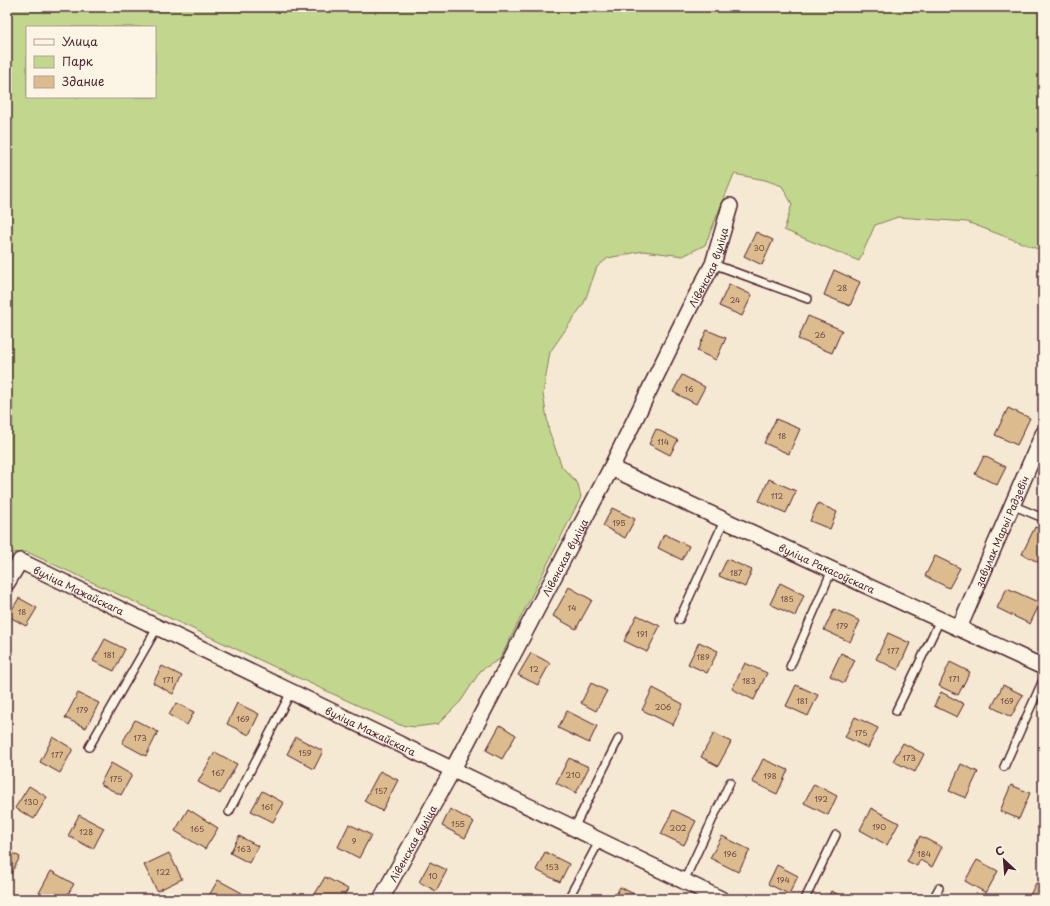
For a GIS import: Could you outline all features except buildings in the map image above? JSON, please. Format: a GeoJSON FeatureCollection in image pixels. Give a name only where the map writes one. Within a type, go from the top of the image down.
{"type":"FeatureCollection","features":[{"type":"Feature","properties":{"kind":"street","name":"Лівенская вуліца"},"geometry":{"type":"LineString","coordinates":[[381,899],[453,769],[611,468],[712,264],[730,206]]}},
{"type":"Feature","properties":{"kind":"street","name":"завулак Марыі Радзевіч"},"geometry":{"type":"LineString","coordinates":[[959,628],[1043,434]]}},
{"type":"Feature","properties":{"kind":"street","name":"вуліца Ракасоўскага"},"geometry":{"type":"LineString","coordinates":[[611,468],[1043,667]]}},
{"type":"Feature","properties":{"kind":"street","name":"вуліца Мажайскага"},"geometry":{"type":"LineString","coordinates":[[7,583],[20,561],[721,899]]}},
{"type":"Feature","properties":{"kind":"lane"},"geometry":{"type":"LineString","coordinates":[[712,264],[808,299]]}},
{"type":"Feature","properties":{"kind":"lane"},"geometry":{"type":"LineString","coordinates":[[1012,505],[1043,518]]}},
{"type":"Feature","properties":{"kind":"lane"},"geometry":{"type":"LineString","coordinates":[[679,620],[724,521]]}},
{"type":"Feature","properties":{"kind":"lane"},"geometry":{"type":"LineString","coordinates":[[790,667],[832,570]]}},
{"type":"Feature","properties":{"kind":"lane"},"geometry":{"type":"LineString","coordinates":[[896,711],[940,620]]}},
{"type":"Feature","properties":{"kind":"lane"},"geometry":{"type":"LineString","coordinates":[[89,747],[157,628]]}},
{"type":"Feature","properties":{"kind":"lane"},"geometry":{"type":"LineString","coordinates":[[1004,767],[1043,680]]}},
{"type":"Feature","properties":{"kind":"lane"},"geometry":{"type":"LineString","coordinates":[[229,812],[291,692]]}},
{"type":"Feature","properties":{"kind":"lane"},"geometry":{"type":"LineString","coordinates":[[574,828],[619,738]]}},
{"type":"Feature","properties":{"kind":"lane"},"geometry":{"type":"LineString","coordinates":[[684,881],[730,782]]}},
{"type":"Feature","properties":{"kind":"lane"},"geometry":{"type":"LineString","coordinates":[[805,899],[836,835]]}},
{"type":"Feature","properties":{"kind":"lane"},"geometry":{"type":"LineString","coordinates":[[568,899],[600,840]]}},
{"type":"Feature","properties":{"kind":"lane"},"geometry":{"type":"LineString","coordinates":[[933,899],[939,888]]}},
{"type":"Feature","properties":{"kind":"green space"},"geometry":{"type":"Polygon","coordinates":[[[7,7],[1043,7],[1043,251],[967,222],[898,217],[875,225],[859,261],[784,230],[792,204],[782,186],[765,180],[734,174],[705,245],[683,256],[643,251],[608,258],[597,267],[584,303],[550,352],[543,394],[549,431],[562,467],[578,484],[581,497],[500,659],[481,670],[461,701],[438,724],[415,727],[400,725],[27,552],[12,553],[7,561],[7,7]]]}}]}
